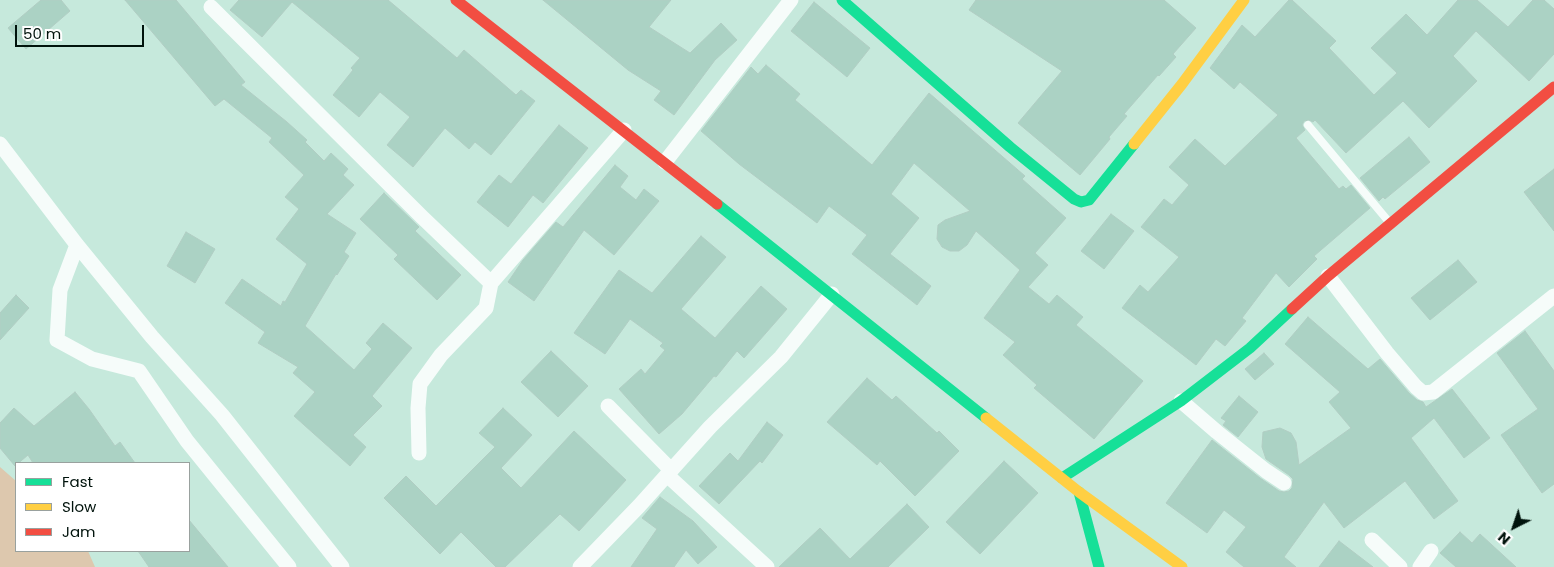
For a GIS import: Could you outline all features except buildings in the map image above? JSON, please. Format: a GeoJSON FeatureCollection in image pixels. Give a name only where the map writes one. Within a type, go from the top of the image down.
{"type":"FeatureCollection","features":[{"type":"Feature","properties":{"kind":"street"},"geometry":{"type":"LineString","coordinates":[[456,0],[832,294],[1079,492],[1182,567]]}},
{"type":"Feature","properties":{"kind":"street"},"geometry":{"type":"LineString","coordinates":[[664,162],[791,0]]}},
{"type":"Feature","properties":{"kind":"street"},"geometry":{"type":"LineString","coordinates":[[842,0],[1010,147],[1074,199],[1081,202],[1089,200],[1182,84],[1244,0]]}},
{"type":"Feature","properties":{"kind":"street"},"geometry":{"type":"LineString","coordinates":[[211,7],[491,283]]}},
{"type":"Feature","properties":{"kind":"street"},"geometry":{"type":"LineString","coordinates":[[1062,478],[1181,401],[1250,348],[1328,276],[1554,87]]}},
{"type":"Feature","properties":{"kind":"street"},"geometry":{"type":"LineString","coordinates":[[419,453],[418,408],[420,384],[441,355],[486,308],[491,283],[624,130]]}},
{"type":"Feature","properties":{"kind":"street"},"geometry":{"type":"LineString","coordinates":[[0,144],[77,245],[152,337],[222,415],[342,567]]}},
{"type":"Feature","properties":{"kind":"street"},"geometry":{"type":"LineString","coordinates":[[77,245],[60,290],[57,340],[92,359],[139,371],[187,441],[289,567]]}},
{"type":"Feature","properties":{"kind":"street"},"geometry":{"type":"LineString","coordinates":[[1328,276],[1387,353],[1423,393],[1433,392],[1554,296]]}},
{"type":"Feature","properties":{"kind":"street"},"geometry":{"type":"LineString","coordinates":[[580,567],[639,506],[710,427],[781,357],[832,294]]}},
{"type":"Feature","properties":{"kind":"street"},"geometry":{"type":"LineString","coordinates":[[1181,401],[1224,438],[1284,483]]}},
{"type":"Feature","properties":{"kind":"street"},"geometry":{"type":"LineString","coordinates":[[608,406],[669,473],[767,567]]}},
{"type":"Feature","properties":{"kind":"street"},"geometry":{"type":"LineString","coordinates":[[1079,492],[1099,567]]}},
{"type":"Feature","properties":{"kind":"street"},"geometry":{"type":"LineString","coordinates":[[1372,540],[1400,567]]}},
{"type":"Feature","properties":{"kind":"street"},"geometry":{"type":"LineString","coordinates":[[1420,567],[1431,551]]}},
{"type":"Feature","properties":{"kind":"lane"},"geometry":{"type":"LineString","coordinates":[[1308,125],[1390,224]]}},
{"type":"Feature","properties":{"kind":"shaded area"},"geometry":{"type":"Polygon","coordinates":[[[0,467],[15,480],[15,552],[88,552],[95,567],[0,567],[0,467]]]}},
{"type":"Feature","properties":{"kind":"traffic: fast"},"geometry":{"type":"LineString","coordinates":[[842,0],[1010,147],[1074,199],[1081,202],[1089,200],[1134,144]]}},
{"type":"Feature","properties":{"kind":"traffic: fast"},"geometry":{"type":"LineString","coordinates":[[717,204],[986,418]]}},
{"type":"Feature","properties":{"kind":"traffic: fast"},"geometry":{"type":"LineString","coordinates":[[1062,478],[1181,401],[1250,348],[1292,309]]}},
{"type":"Feature","properties":{"kind":"traffic: fast"},"geometry":{"type":"LineString","coordinates":[[1079,492],[1099,567]]}},
{"type":"Feature","properties":{"kind":"traffic: slow"},"geometry":{"type":"LineString","coordinates":[[1134,144],[1182,84],[1244,0]]}},
{"type":"Feature","properties":{"kind":"traffic: slow"},"geometry":{"type":"LineString","coordinates":[[986,418],[1079,492],[1182,567]]}},
{"type":"Feature","properties":{"kind":"traffic: jam"},"geometry":{"type":"LineString","coordinates":[[456,0],[717,204]]}},
{"type":"Feature","properties":{"kind":"traffic: jam"},"geometry":{"type":"LineString","coordinates":[[1292,309],[1328,276],[1554,87]]}}]}
